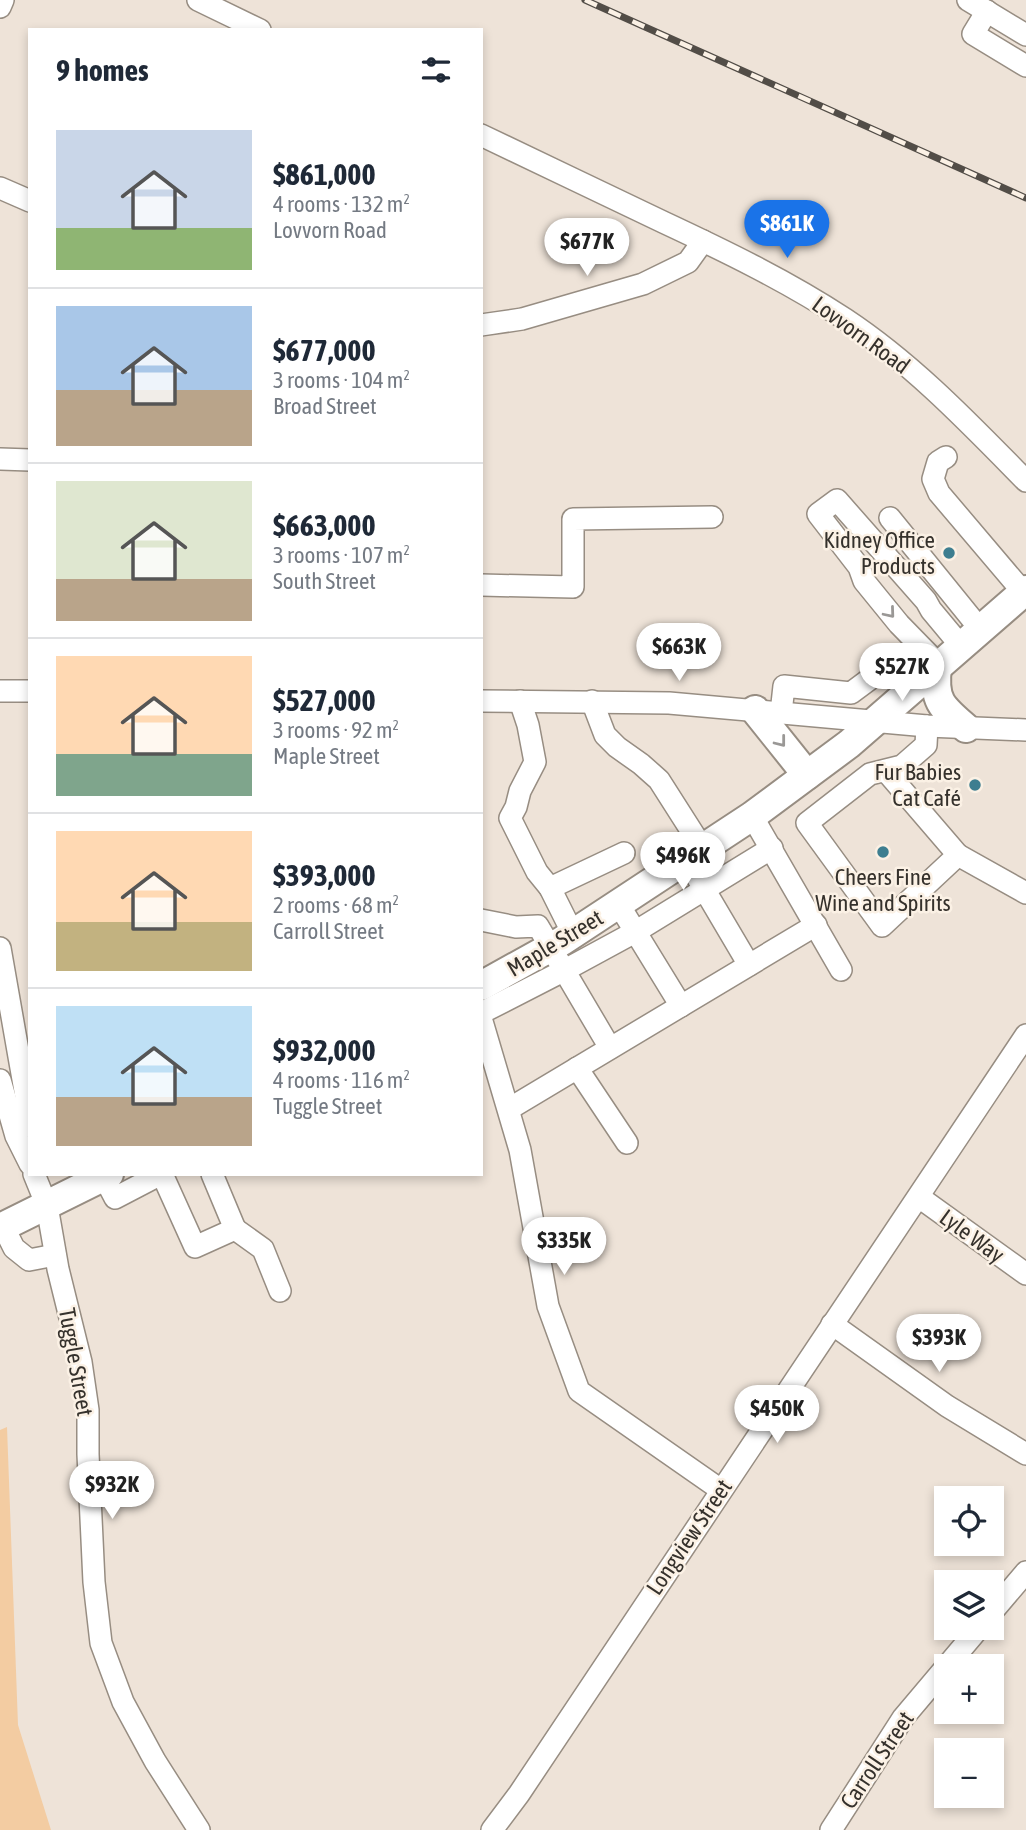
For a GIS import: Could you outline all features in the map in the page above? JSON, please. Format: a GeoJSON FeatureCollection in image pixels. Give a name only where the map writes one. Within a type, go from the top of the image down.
{"type":"FeatureCollection","features":[{"type":"Feature","properties":{"kind":"main road","name":"Maple Street"},"geometry":{"type":"LineString","coordinates":[[483,985],[563,951],[619,905],[752,816],[849,744],[1025,591]]}},
{"type":"Feature","properties":{"kind":"main road"},"geometry":{"type":"LineString","coordinates":[[938,666],[936,695],[939,702],[966,727]]}},
{"type":"Feature","properties":{"kind":"main road"},"geometry":{"type":"LineString","coordinates":[[768,711],[807,775]]}},
{"type":"Feature","properties":{"kind":"main road"},"geometry":{"type":"LineString","coordinates":[[2,1227],[105,1176]]}},
{"type":"Feature","properties":{"kind":"street"},"geometry":{"type":"LineString","coordinates":[[0,7],[3,0]]}},
{"type":"Feature","properties":{"kind":"street"},"geometry":{"type":"LineString","coordinates":[[198,0],[256,28]]}},
{"type":"Feature","properties":{"kind":"street"},"geometry":{"type":"LineString","coordinates":[[968,0],[1026,35]]}},
{"type":"Feature","properties":{"kind":"street"},"geometry":{"type":"LineString","coordinates":[[987,12],[973,34],[1026,66]]}},
{"type":"Feature","properties":{"kind":"street","name":"Lovvorn Road"},"geometry":{"type":"LineString","coordinates":[[483,136],[788,284],[857,328],[899,360],[951,405],[1026,481]]}},
{"type":"Feature","properties":{"kind":"street"},"geometry":{"type":"LineString","coordinates":[[0,188],[28,200]]}},
{"type":"Feature","properties":{"kind":"street"},"geometry":{"type":"LineString","coordinates":[[483,326],[522,319],[643,284],[688,262],[703,241]]}},
{"type":"Feature","properties":{"kind":"street"},"geometry":{"type":"LineString","coordinates":[[946,457],[938,462],[933,479],[939,493],[1025,591]]}},
{"type":"Feature","properties":{"kind":"street"},"geometry":{"type":"LineString","coordinates":[[0,459],[28,460]]}},
{"type":"Feature","properties":{"kind":"street"},"geometry":{"type":"LineString","coordinates":[[938,666],[864,581],[859,566],[818,514],[837,500],[931,610],[971,637]]}},
{"type":"Feature","properties":{"kind":"street"},"geometry":{"type":"LineString","coordinates":[[483,585],[573,587],[573,519],[712,517]]}},
{"type":"Feature","properties":{"kind":"street"},"geometry":{"type":"LineString","coordinates":[[890,518],[971,637]]}},
{"type":"Feature","properties":{"kind":"street"},"geometry":{"type":"LineString","coordinates":[[768,711],[784,686],[851,693],[886,667],[910,690]]}},
{"type":"Feature","properties":{"kind":"street"},"geometry":{"type":"LineString","coordinates":[[0,691],[28,691]]}},
{"type":"Feature","properties":{"kind":"street"},"geometry":{"type":"LineString","coordinates":[[483,701],[670,703],[873,722],[1026,730]]}},
{"type":"Feature","properties":{"kind":"street"},"geometry":{"type":"LineString","coordinates":[[520,701],[535,762],[510,818],[537,872],[550,888],[563,951],[610,1048]]}},
{"type":"Feature","properties":{"kind":"street"},"geometry":{"type":"LineString","coordinates":[[592,701],[605,734],[617,747],[659,780],[695,854],[704,889],[749,965]]}},
{"type":"Feature","properties":{"kind":"street"},"geometry":{"type":"LineString","coordinates":[[927,726],[926,745],[902,766],[878,772],[807,823],[881,926],[958,855]]}},
{"type":"Feature","properties":{"kind":"street"},"geometry":{"type":"LineString","coordinates":[[849,744],[958,855],[1026,893]]}},
{"type":"Feature","properties":{"kind":"street"},"geometry":{"type":"LineString","coordinates":[[807,775],[831,804]]}},
{"type":"Feature","properties":{"kind":"street"},"geometry":{"type":"LineString","coordinates":[[752,816],[841,970]]}},
{"type":"Feature","properties":{"kind":"street"},"geometry":{"type":"LineString","coordinates":[[483,1011],[563,951],[635,932],[772,848]]}},
{"type":"Feature","properties":{"kind":"street"},"geometry":{"type":"LineString","coordinates":[[550,888],[624,853]]}},
{"type":"Feature","properties":{"kind":"street"},"geometry":{"type":"LineString","coordinates":[[619,905],[681,1006]]}},
{"type":"Feature","properties":{"kind":"street"},"geometry":{"type":"LineString","coordinates":[[483,920],[516,927],[538,926],[563,951]]}},
{"type":"Feature","properties":{"kind":"street"},"geometry":{"type":"LineString","coordinates":[[509,1109],[816,925]]}},
{"type":"Feature","properties":{"kind":"street"},"geometry":{"type":"LineString","coordinates":[[0,948],[28,1108]]}},
{"type":"Feature","properties":{"kind":"street"},"geometry":{"type":"LineString","coordinates":[[483,1024],[520,1150],[548,1306],[579,1391],[721,1490]]}},
{"type":"Feature","properties":{"kind":"street","name":"Longview Street"},"geometry":{"type":"LineString","coordinates":[[492,1830],[519,1794],[1026,1035]]}},
{"type":"Feature","properties":{"kind":"street"},"geometry":{"type":"LineString","coordinates":[[577,1068],[627,1143]]}},
{"type":"Feature","properties":{"kind":"street"},"geometry":{"type":"LineString","coordinates":[[2,1090],[16,1136],[28,1160]]}},
{"type":"Feature","properties":{"kind":"street","name":"Tuggle Street"},"geometry":{"type":"LineString","coordinates":[[35,1176],[47,1206],[55,1255],[81,1363],[88,1410],[94,1582],[101,1643],[123,1702],[155,1761],[199,1830]]}},
{"type":"Feature","properties":{"kind":"street"},"geometry":{"type":"LineString","coordinates":[[107,1176],[115,1198],[158,1176]]}},
{"type":"Feature","properties":{"kind":"street"},"geometry":{"type":"LineString","coordinates":[[163,1176],[195,1247],[235,1230]]}},
{"type":"Feature","properties":{"kind":"street"},"geometry":{"type":"LineString","coordinates":[[213,1176],[235,1230],[263,1249],[279,1291]]}},
{"type":"Feature","properties":{"kind":"street","name":"Lyle Way"},"geometry":{"type":"LineString","coordinates":[[919,1197],[1026,1274]]}},
{"type":"Feature","properties":{"kind":"street"},"geometry":{"type":"LineString","coordinates":[[2,1227],[14,1248],[29,1259],[55,1255]]}},
{"type":"Feature","properties":{"kind":"street"},"geometry":{"type":"LineString","coordinates":[[832,1324],[947,1406],[1026,1454]]}},
{"type":"Feature","properties":{"kind":"street"},"geometry":{"type":"LineString","coordinates":[[1004,1598],[1026,1572]]}},
{"type":"Feature","properties":{"kind":"street","name":"Carroll Street"},"geometry":{"type":"LineString","coordinates":[[831,1830],[903,1718],[969,1640]]}},
{"type":"Feature","properties":{"kind":"shaded area"},"geometry":{"type":"Polygon","coordinates":[[[7,1427],[18,1725],[51,1830],[0,1830],[0,1430],[7,1427]]]}},
{"type":"Feature","properties":{"kind":"railway"},"geometry":{"type":"LineString","coordinates":[[585,0],[1026,198]]}},
{"type":"Feature","properties":{"kind":"place","name":"Kidney Office Products"},"geometry":{"type":"Point","coordinates":[949,553]}},
{"type":"Feature","properties":{"kind":"place","name":"Fur Babies Cat Café"},"geometry":{"type":"Point","coordinates":[975,785]}},
{"type":"Feature","properties":{"kind":"place","name":"Cheers Fine Wine and Spirits"},"geometry":{"type":"Point","coordinates":[883,852]}}]}
